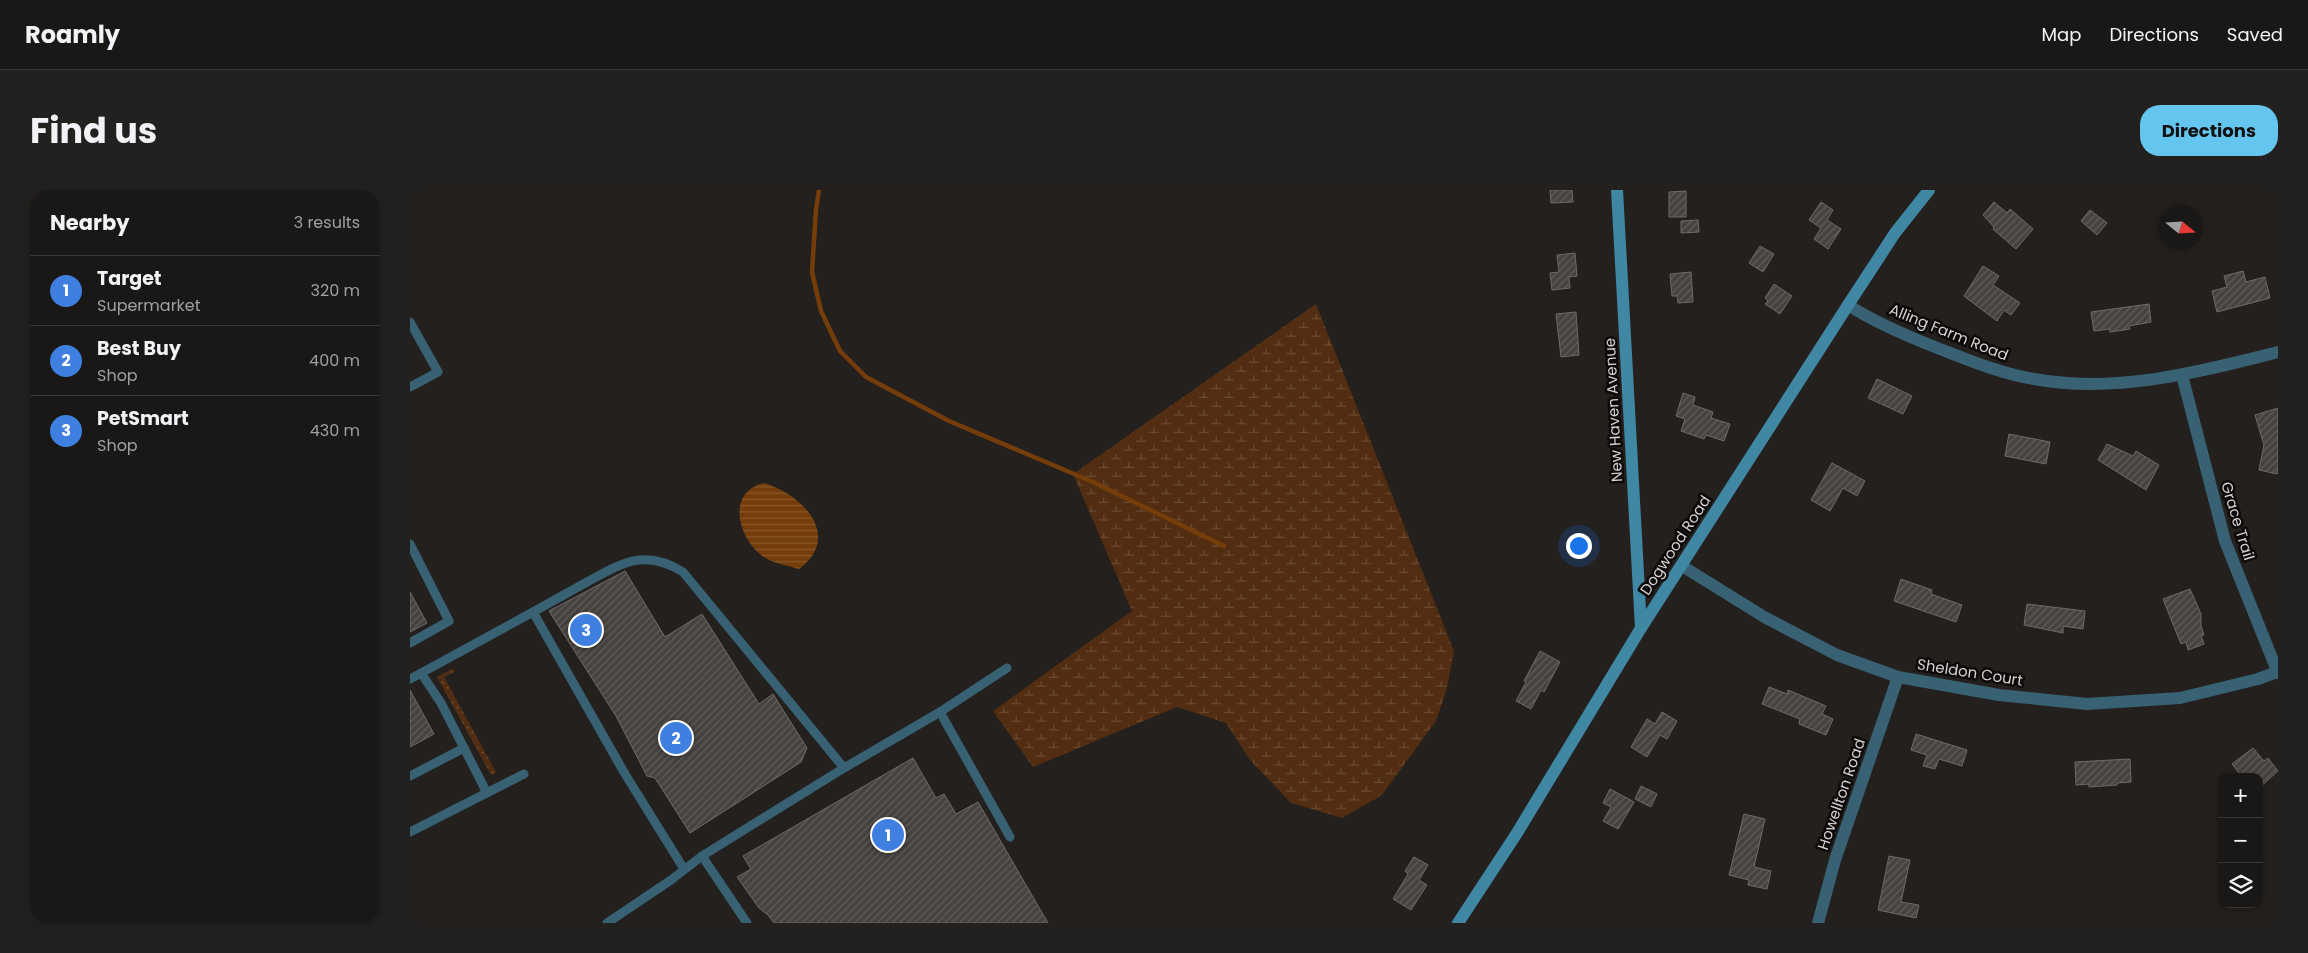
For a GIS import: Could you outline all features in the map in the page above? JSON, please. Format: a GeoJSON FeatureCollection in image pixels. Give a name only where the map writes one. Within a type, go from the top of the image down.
{"type":"FeatureCollection","features":[{"type":"Feature","properties":{"kind":"street","name":"New Haven Avenue"},"geometry":{"type":"LineString","coordinates":[[1617,190],[1641,628]]}},
{"type":"Feature","properties":{"kind":"street","name":"Dogwood Road"},"geometry":{"type":"LineString","coordinates":[[1458,923],[1517,832],[1641,628],[1848,305],[1895,233],[1929,190]]}},
{"type":"Feature","properties":{"kind":"street","name":"Alling Farm Road"},"geometry":{"type":"LineString","coordinates":[[1848,305],[1864,316],[1925,343],[2004,372],[2034,379],[2065,383],[2098,384],[2158,379],[2278,352]]}},
{"type":"Feature","properties":{"kind":"street","name":"Grace Trail"},"geometry":{"type":"LineString","coordinates":[[2182,374],[2225,541],[2278,672]]}},
{"type":"Feature","properties":{"kind":"street","name":"Sheldon Court"},"geometry":{"type":"LineString","coordinates":[[1682,566],[1766,618],[1837,656],[1898,677],[1999,695],[2087,704],[2180,698],[2258,679],[2278,672]]}},
{"type":"Feature","properties":{"kind":"street","name":"Howellton Road"},"geometry":{"type":"LineString","coordinates":[[1818,923],[1834,860],[1898,677]]}},
{"type":"Feature","properties":{"kind":"lane"},"geometry":{"type":"LineString","coordinates":[[410,322],[438,372],[410,387]]}},
{"type":"Feature","properties":{"kind":"lane"},"geometry":{"type":"LineString","coordinates":[[410,544],[449,621],[410,643]]}},
{"type":"Feature","properties":{"kind":"lane"},"geometry":{"type":"LineString","coordinates":[[410,679],[622,563],[653,559],[673,565],[683,572],[844,768]]}},
{"type":"Feature","properties":{"kind":"lane"},"geometry":{"type":"LineString","coordinates":[[532,612],[625,774],[684,869]]}},
{"type":"Feature","properties":{"kind":"lane"},"geometry":{"type":"LineString","coordinates":[[607,923],[702,856],[844,768],[940,712],[1007,668]]}},
{"type":"Feature","properties":{"kind":"lane"},"geometry":{"type":"LineString","coordinates":[[421,673],[441,703],[487,793]]}},
{"type":"Feature","properties":{"kind":"lane"},"geometry":{"type":"LineString","coordinates":[[940,712],[1010,837]]}},
{"type":"Feature","properties":{"kind":"lane"},"geometry":{"type":"LineString","coordinates":[[410,776],[464,748]]}},
{"type":"Feature","properties":{"kind":"lane"},"geometry":{"type":"LineString","coordinates":[[410,832],[524,774]]}},
{"type":"Feature","properties":{"kind":"lane"},"geometry":{"type":"LineString","coordinates":[[702,856],[747,923]]}},
{"type":"Feature","properties":{"kind":"green space"},"geometry":{"type":"Polygon","coordinates":[[[1316,304],[1454,651],[1447,688],[1436,721],[1382,795],[1342,818],[1291,803],[1250,760],[1226,723],[1177,707],[1033,767],[993,711],[1132,611],[1073,474],[1316,304]]]}},
{"type":"Feature","properties":{"kind":"green space"},"geometry":{"type":"Polygon","coordinates":[[[454,669],[454,672],[444,677],[496,772],[491,775],[437,677],[454,669]]]}},
{"type":"Feature","properties":{"kind":"shaded area"},"geometry":{"type":"Polygon","coordinates":[[[764,483],[792,496],[812,518],[817,530],[817,543],[812,556],[799,569],[773,562],[764,557],[752,546],[741,526],[740,504],[752,488],[764,483]]]}},
{"type":"Feature","properties":{"kind":"building"},"geometry":{"type":"Polygon","coordinates":[[[1550,190],[1572,190],[1573,202],[1551,203],[1550,190]]]}},
{"type":"Feature","properties":{"kind":"building"},"geometry":{"type":"Polygon","coordinates":[[[1686,191],[1686,217],[1669,217],[1669,192],[1686,191]]]}},
{"type":"Feature","properties":{"kind":"building"},"geometry":{"type":"Polygon","coordinates":[[[1821,202],[1833,210],[1827,220],[1841,229],[1828,249],[1814,239],[1821,228],[1809,220],[1821,202]]]}},
{"type":"Feature","properties":{"kind":"building"},"geometry":{"type":"Polygon","coordinates":[[[1994,202],[2007,213],[2010,209],[2033,229],[2016,249],[1993,229],[1994,227],[1983,215],[1994,202]]]}},
{"type":"Feature","properties":{"kind":"building"},"geometry":{"type":"Polygon","coordinates":[[[2090,210],[2107,223],[2097,235],[2081,221],[2090,210]]]}},
{"type":"Feature","properties":{"kind":"building"},"geometry":{"type":"Polygon","coordinates":[[[1698,220],[1699,232],[1681,233],[1681,221],[1698,220]]]}},
{"type":"Feature","properties":{"kind":"building"},"geometry":{"type":"Polygon","coordinates":[[[1760,246],[1774,254],[1763,272],[1749,263],[1760,246]]]}},
{"type":"Feature","properties":{"kind":"building"},"geometry":{"type":"Polygon","coordinates":[[[1575,253],[1577,276],[1569,277],[1570,288],[1552,290],[1550,273],[1559,272],[1557,255],[1575,253]]]}},
{"type":"Feature","properties":{"kind":"building"},"geometry":{"type":"Polygon","coordinates":[[[1983,266],[1999,276],[1993,285],[2020,303],[2011,315],[2004,310],[1997,321],[1964,296],[1983,266]]]}},
{"type":"Feature","properties":{"kind":"building"},"geometry":{"type":"Polygon","coordinates":[[[2243,271],[2246,282],[2265,277],[2270,298],[2217,312],[2212,291],[2227,287],[2224,276],[2243,271]]]}},
{"type":"Feature","properties":{"kind":"building"},"geometry":{"type":"Polygon","coordinates":[[[1691,272],[1693,302],[1678,303],[1677,296],[1672,296],[1670,274],[1691,272]]]}},
{"type":"Feature","properties":{"kind":"building"},"geometry":{"type":"Polygon","coordinates":[[[1774,284],[1792,296],[1780,314],[1765,304],[1768,301],[1765,298],[1774,284]]]}},
{"type":"Feature","properties":{"kind":"building"},"geometry":{"type":"Polygon","coordinates":[[[2149,304],[2151,322],[2129,326],[2130,329],[2110,332],[2110,329],[2094,331],[2091,312],[2149,304]]]}},
{"type":"Feature","properties":{"kind":"building"},"geometry":{"type":"Polygon","coordinates":[[[1576,312],[1579,355],[1561,357],[1556,314],[1576,312]]]}},
{"type":"Feature","properties":{"kind":"building"},"geometry":{"type":"Polygon","coordinates":[[[1877,379],[1912,396],[1903,414],[1868,398],[1877,379]]]}},
{"type":"Feature","properties":{"kind":"building"},"geometry":{"type":"Polygon","coordinates":[[[1683,393],[1695,397],[1693,405],[1713,412],[1711,418],[1730,424],[1724,441],[1706,435],[1704,439],[1681,431],[1685,419],[1676,416],[1683,393]]]}},
{"type":"Feature","properties":{"kind":"building"},"geometry":{"type":"Polygon","coordinates":[[[2278,408],[2277,474],[2259,470],[2264,445],[2255,415],[2278,408]]]}},
{"type":"Feature","properties":{"kind":"building"},"geometry":{"type":"Polygon","coordinates":[[[2009,434],[2050,442],[2046,464],[2005,456],[2009,434]]]}},
{"type":"Feature","properties":{"kind":"building"},"geometry":{"type":"Polygon","coordinates":[[[2107,444],[2133,456],[2136,451],[2159,465],[2146,490],[2098,460],[2107,444]]]}},
{"type":"Feature","properties":{"kind":"building"},"geometry":{"type":"Polygon","coordinates":[[[1832,463],[1865,481],[1857,496],[1843,488],[1830,511],[1811,500],[1832,463]]]}},
{"type":"Feature","properties":{"kind":"building"},"geometry":{"type":"Polygon","coordinates":[[[625,571],[665,637],[702,614],[759,704],[773,694],[807,748],[801,762],[690,833],[655,778],[647,776],[616,716],[549,611],[625,571]]]}},
{"type":"Feature","properties":{"kind":"building"},"geometry":{"type":"Polygon","coordinates":[[[1901,579],[1932,590],[1931,594],[1962,605],[1956,622],[1894,601],[1901,579]]]}},
{"type":"Feature","properties":{"kind":"building"},"geometry":{"type":"Polygon","coordinates":[[[2190,589],[2201,614],[2201,626],[2204,635],[2201,636],[2204,644],[2188,650],[2186,642],[2181,644],[2163,599],[2190,589]]]}},
{"type":"Feature","properties":{"kind":"building"},"geometry":{"type":"Polygon","coordinates":[[[410,592],[427,623],[410,632],[410,592]]]}},
{"type":"Feature","properties":{"kind":"building"},"geometry":{"type":"Polygon","coordinates":[[[2027,604],[2085,611],[2083,629],[2063,626],[2063,633],[2024,625],[2027,604]]]}},
{"type":"Feature","properties":{"kind":"building"},"geometry":{"type":"Polygon","coordinates":[[[1540,651],[1560,662],[1544,692],[1541,690],[1531,709],[1516,701],[1540,651]]]}},
{"type":"Feature","properties":{"kind":"building"},"geometry":{"type":"Polygon","coordinates":[[[1769,687],[1787,694],[1788,690],[1826,706],[1822,714],[1833,719],[1826,735],[1799,724],[1800,719],[1762,704],[1769,687]]]}},
{"type":"Feature","properties":{"kind":"building"},"geometry":{"type":"Polygon","coordinates":[[[410,690],[434,734],[410,747],[410,690]]]}},
{"type":"Feature","properties":{"kind":"building"},"geometry":{"type":"Polygon","coordinates":[[[1662,712],[1677,721],[1667,739],[1660,735],[1647,757],[1631,747],[1647,719],[1655,724],[1662,712]]]}},
{"type":"Feature","properties":{"kind":"building"},"geometry":{"type":"Polygon","coordinates":[[[1916,734],[1967,750],[1962,766],[1939,759],[1935,769],[1923,766],[1927,755],[1911,750],[1916,734]]]}},
{"type":"Feature","properties":{"kind":"building"},"geometry":{"type":"Polygon","coordinates":[[[2253,748],[2264,761],[2268,758],[2278,771],[2263,784],[2263,773],[2239,773],[2232,764],[2253,748]]]}},
{"type":"Feature","properties":{"kind":"building"},"geometry":{"type":"Polygon","coordinates":[[[913,758],[936,798],[944,794],[956,814],[978,802],[1048,923],[774,923],[759,908],[737,877],[751,869],[743,856],[913,758]]]}},
{"type":"Feature","properties":{"kind":"building"},"geometry":{"type":"Polygon","coordinates":[[[2130,759],[2131,782],[2089,787],[2089,784],[2076,785],[2075,762],[2130,759]]]}},
{"type":"Feature","properties":{"kind":"building"},"geometry":{"type":"Polygon","coordinates":[[[1641,786],[1657,794],[1651,807],[1635,799],[1641,786]]]}},
{"type":"Feature","properties":{"kind":"building"},"geometry":{"type":"Polygon","coordinates":[[[1610,789],[1634,802],[1618,829],[1603,821],[1611,807],[1603,803],[1610,789]]]}},
{"type":"Feature","properties":{"kind":"building"},"geometry":{"type":"Polygon","coordinates":[[[1744,814],[1765,819],[1754,867],[1771,871],[1767,889],[1748,885],[1749,880],[1729,875],[1744,814]]]}},
{"type":"Feature","properties":{"kind":"building"},"geometry":{"type":"Polygon","coordinates":[[[1889,856],[1910,860],[1901,902],[1919,905],[1916,918],[1878,910],[1889,856]]]}},
{"type":"Feature","properties":{"kind":"building"},"geometry":{"type":"Polygon","coordinates":[[[1414,857],[1428,865],[1419,880],[1427,885],[1411,910],[1393,899],[1408,874],[1405,871],[1414,857]]]}},
{"type":"Feature","properties":{"kind":"waterway"},"geometry":{"type":"LineString","coordinates":[[819,190],[812,272],[821,311],[840,351],[866,377],[949,421],[1093,482],[1224,546]]}},
{"type":"Feature","properties":{"kind":"place","name":"PetSmart"},"geometry":{"type":"Point","coordinates":[586,630]}},
{"type":"Feature","properties":{"kind":"place","name":"Best Buy"},"geometry":{"type":"Point","coordinates":[676,738]}},
{"type":"Feature","properties":{"kind":"place","name":"Target"},"geometry":{"type":"Point","coordinates":[888,835]}}]}
